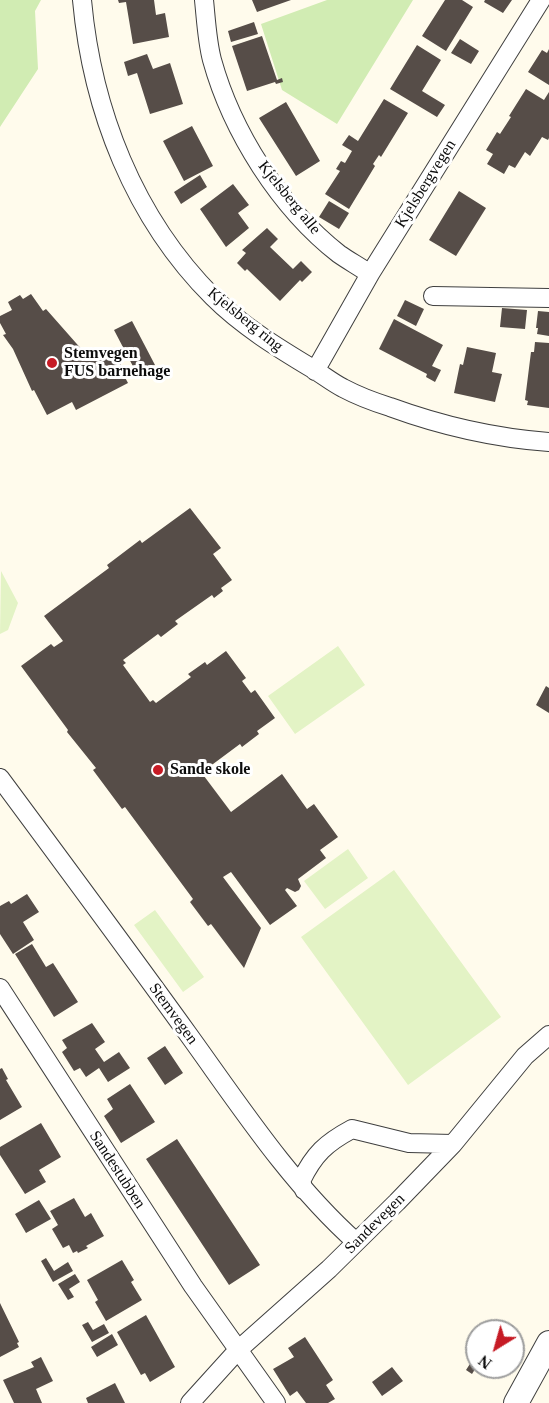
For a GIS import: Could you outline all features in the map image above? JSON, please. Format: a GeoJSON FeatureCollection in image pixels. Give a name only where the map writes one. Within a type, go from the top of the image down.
{"type":"FeatureCollection","features":[{"type":"Feature","properties":{"kind":"street","name":"Kjelsberg ring"},"geometry":{"type":"LineString","coordinates":[[82,0],[94,79],[125,172],[147,212],[187,268],[215,299],[259,335],[345,390],[420,418],[458,429],[506,438],[549,442]]}},
{"type":"Feature","properties":{"kind":"street","name":"Kjelsberg alle"},"geometry":{"type":"LineString","coordinates":[[204,0],[212,58],[226,99],[240,130],[268,178],[319,236],[340,254],[370,274]]}},
{"type":"Feature","properties":{"kind":"street","name":"Kjelsbergvegen"},"geometry":{"type":"LineString","coordinates":[[315,371],[370,274],[541,0]]}},
{"type":"Feature","properties":{"kind":"street"},"geometry":{"type":"LineString","coordinates":[[433,296],[549,298]]}},
{"type":"Feature","properties":{"kind":"street","name":"Stemvegen"},"geometry":{"type":"LineString","coordinates":[[0,779],[304,1190],[356,1242]]}},
{"type":"Feature","properties":{"kind":"street","name":"Sandestubben"},"geometry":{"type":"LineString","coordinates":[[0,988],[193,1286],[276,1403]]}},
{"type":"Feature","properties":{"kind":"street","name":"Sandevegen"},"geometry":{"type":"LineString","coordinates":[[190,1403],[238,1350],[329,1269],[453,1144],[525,1056],[549,1035]]}},
{"type":"Feature","properties":{"kind":"street"},"geometry":{"type":"LineString","coordinates":[[304,1190],[301,1181],[318,1152],[332,1140],[352,1129],[409,1143],[453,1144]]}},
{"type":"Feature","properties":{"kind":"street"},"geometry":{"type":"LineString","coordinates":[[516,1403],[549,1343]]}},
{"type":"Feature","properties":{"kind":"green space"},"geometry":{"type":"Polygon","coordinates":[[[0,0],[41,0],[35,11],[38,69],[0,127],[0,0]]]}},
{"type":"Feature","properties":{"kind":"green space"},"geometry":{"type":"Polygon","coordinates":[[[327,0],[413,0],[337,124],[282,90],[261,24],[327,0]]]}},
{"type":"Feature","properties":{"kind":"green space"},"geometry":{"type":"Polygon","coordinates":[[[1,571],[18,603],[8,630],[0,634],[1,571]]]}},
{"type":"Feature","properties":{"kind":"green space"},"geometry":{"type":"Polygon","coordinates":[[[338,646],[365,685],[295,734],[268,696],[338,646]]]}},
{"type":"Feature","properties":{"kind":"green space"},"geometry":{"type":"Polygon","coordinates":[[[348,849],[368,878],[325,909],[304,881],[348,849]]]}},
{"type":"Feature","properties":{"kind":"green space"},"geometry":{"type":"Polygon","coordinates":[[[394,870],[501,1017],[408,1085],[301,937],[394,870]]]}},
{"type":"Feature","properties":{"kind":"green space"},"geometry":{"type":"Polygon","coordinates":[[[155,910],[204,977],[183,992],[134,925],[155,910]]]}},
{"type":"Feature","properties":{"kind":"building"},"geometry":{"type":"Polygon","coordinates":[[[118,0],[154,0],[156,15],[165,13],[169,37],[133,44],[126,2],[119,3],[118,0]]]}},
{"type":"Feature","properties":{"kind":"building"},"geometry":{"type":"Polygon","coordinates":[[[252,0],[291,0],[257,12],[252,0]]]}},
{"type":"Feature","properties":{"kind":"building"},"geometry":{"type":"Polygon","coordinates":[[[445,0],[462,0],[473,7],[446,51],[422,36],[445,0]]]}},
{"type":"Feature","properties":{"kind":"building"},"geometry":{"type":"Polygon","coordinates":[[[485,0],[512,0],[503,13],[484,2],[485,0]]]}},
{"type":"Feature","properties":{"kind":"building"},"geometry":{"type":"Polygon","coordinates":[[[254,22],[258,34],[231,42],[228,31],[254,22]]]}},
{"type":"Feature","properties":{"kind":"building"},"geometry":{"type":"Polygon","coordinates":[[[262,36],[277,80],[282,78],[283,82],[276,84],[275,82],[247,91],[232,46],[262,36]]]}},
{"type":"Feature","properties":{"kind":"building"},"geometry":{"type":"Polygon","coordinates":[[[460,39],[479,51],[471,64],[451,53],[460,39]]]}},
{"type":"Feature","properties":{"kind":"building"},"geometry":{"type":"Polygon","coordinates":[[[417,45],[441,60],[422,91],[445,105],[437,117],[390,89],[417,45]]]}},
{"type":"Feature","properties":{"kind":"building"},"geometry":{"type":"Polygon","coordinates":[[[549,49],[549,85],[528,72],[542,50],[547,53],[549,49]]]}},
{"type":"Feature","properties":{"kind":"building"},"geometry":{"type":"Polygon","coordinates":[[[147,54],[153,69],[170,63],[183,104],[150,114],[137,73],[128,76],[124,62],[147,54]]]}},
{"type":"Feature","properties":{"kind":"building"},"geometry":{"type":"Polygon","coordinates":[[[526,89],[544,100],[549,92],[549,138],[548,140],[542,137],[530,156],[525,152],[515,168],[509,165],[504,174],[487,164],[493,154],[486,150],[497,132],[500,134],[526,89]]]}},
{"type":"Feature","properties":{"kind":"building"},"geometry":{"type":"Polygon","coordinates":[[[384,99],[408,113],[381,157],[379,155],[373,164],[375,166],[349,209],[325,194],[340,171],[336,169],[341,161],[345,163],[352,151],[342,145],[349,135],[358,141],[384,99]]]}},
{"type":"Feature","properties":{"kind":"building"},"geometry":{"type":"Polygon","coordinates":[[[286,102],[320,161],[296,176],[259,118],[286,102]]]}},
{"type":"Feature","properties":{"kind":"building"},"geometry":{"type":"Polygon","coordinates":[[[192,126],[213,166],[184,181],[163,141],[192,126]]]}},
{"type":"Feature","properties":{"kind":"building"},"geometry":{"type":"Polygon","coordinates":[[[200,175],[207,187],[181,204],[174,192],[200,175]]]}},
{"type":"Feature","properties":{"kind":"building"},"geometry":{"type":"Polygon","coordinates":[[[233,184],[249,205],[238,213],[249,228],[226,247],[200,209],[233,184]]]}},
{"type":"Feature","properties":{"kind":"building"},"geometry":{"type":"Polygon","coordinates":[[[459,191],[486,208],[456,256],[429,240],[459,191]]]}},
{"type":"Feature","properties":{"kind":"building"},"geometry":{"type":"Polygon","coordinates":[[[329,201],[349,213],[339,229],[319,217],[329,201]]]}},
{"type":"Feature","properties":{"kind":"building"},"geometry":{"type":"Polygon","coordinates":[[[267,228],[278,239],[270,247],[293,269],[301,261],[312,272],[302,282],[300,280],[280,301],[247,269],[245,271],[237,263],[246,253],[242,250],[267,228]]]}},
{"type":"Feature","properties":{"kind":"building"},"geometry":{"type":"Polygon","coordinates":[[[31,294],[43,311],[46,309],[91,360],[105,353],[109,360],[117,356],[121,365],[119,366],[128,383],[76,410],[72,402],[47,415],[34,390],[32,391],[13,349],[3,335],[6,334],[0,323],[0,316],[12,310],[8,302],[20,295],[23,299],[31,294]]]}},
{"type":"Feature","properties":{"kind":"building"},"geometry":{"type":"Polygon","coordinates":[[[405,300],[424,309],[416,326],[397,316],[405,300]]]}},
{"type":"Feature","properties":{"kind":"building"},"geometry":{"type":"Polygon","coordinates":[[[502,308],[527,310],[525,329],[500,327],[502,308]]]}},
{"type":"Feature","properties":{"kind":"building"},"geometry":{"type":"Polygon","coordinates":[[[538,311],[549,312],[549,336],[537,334],[538,311]]]}},
{"type":"Feature","properties":{"kind":"building"},"geometry":{"type":"Polygon","coordinates":[[[394,319],[443,345],[432,366],[441,370],[435,382],[426,377],[427,374],[379,349],[394,319]]]}},
{"type":"Feature","properties":{"kind":"building"},"geometry":{"type":"Polygon","coordinates":[[[132,321],[155,365],[137,374],[114,330],[132,321]]]}},
{"type":"Feature","properties":{"kind":"building"},"geometry":{"type":"Polygon","coordinates":[[[535,342],[549,343],[549,408],[527,405],[528,401],[525,400],[531,352],[534,352],[535,342]]]}},
{"type":"Feature","properties":{"kind":"building"},"geometry":{"type":"Polygon","coordinates":[[[467,347],[496,353],[492,372],[502,374],[495,402],[454,393],[460,364],[463,365],[467,347]]]}},
{"type":"Feature","properties":{"kind":"building"},"geometry":{"type":"Polygon","coordinates":[[[190,508],[221,548],[213,554],[232,580],[221,588],[223,591],[214,598],[212,595],[175,621],[178,624],[161,637],[158,634],[123,660],[126,663],[123,665],[150,702],[153,700],[156,703],[191,677],[188,674],[205,662],[207,665],[226,651],[246,678],[242,681],[251,693],[255,690],[275,718],[257,731],[259,734],[242,747],[240,744],[205,770],[207,773],[204,776],[231,812],[282,774],[307,809],[314,804],[338,837],[320,850],[326,858],[298,879],[301,886],[299,890],[295,892],[287,888],[285,890],[297,906],[270,925],[231,872],[223,877],[261,928],[244,968],[211,924],[208,926],[190,902],[193,899],[125,807],[122,809],[93,770],[96,768],[67,732],[68,730],[21,666],[51,644],[54,647],[63,641],[44,616],[109,568],[107,565],[140,540],[142,543],[190,508]]]}},
{"type":"Feature","properties":{"kind":"building"},"geometry":{"type":"Polygon","coordinates":[[[546,686],[549,688],[549,713],[536,705],[546,686]]]}},
{"type":"Feature","properties":{"kind":"building"},"geometry":{"type":"Polygon","coordinates":[[[27,894],[39,912],[23,922],[34,940],[13,954],[0,934],[0,906],[9,901],[11,904],[27,894]]]}},
{"type":"Feature","properties":{"kind":"building"},"geometry":{"type":"Polygon","coordinates":[[[32,944],[46,967],[53,963],[78,1002],[54,1017],[15,954],[32,944]]]}},
{"type":"Feature","properties":{"kind":"building"},"geometry":{"type":"Polygon","coordinates":[[[92,1023],[105,1042],[95,1049],[104,1062],[119,1052],[130,1068],[108,1082],[99,1068],[86,1077],[80,1068],[74,1071],[62,1052],[67,1048],[62,1040],[92,1023]]]}},
{"type":"Feature","properties":{"kind":"building"},"geometry":{"type":"Polygon","coordinates":[[[165,1046],[183,1073],[165,1085],[147,1058],[165,1046]]]}},
{"type":"Feature","properties":{"kind":"building"},"geometry":{"type":"Polygon","coordinates":[[[2,1068],[8,1079],[6,1080],[22,1107],[0,1120],[0,1069],[2,1068]]]}},
{"type":"Feature","properties":{"kind":"building"},"geometry":{"type":"Polygon","coordinates":[[[130,1084],[155,1122],[121,1143],[104,1116],[113,1109],[107,1099],[130,1084]]]}},
{"type":"Feature","properties":{"kind":"building"},"geometry":{"type":"Polygon","coordinates":[[[41,1123],[61,1157],[39,1170],[46,1182],[25,1194],[0,1155],[0,1147],[41,1123]]]}},
{"type":"Feature","properties":{"kind":"building"},"geometry":{"type":"Polygon","coordinates":[[[177,1139],[260,1265],[229,1285],[146,1159],[177,1139]]]}},
{"type":"Feature","properties":{"kind":"building"},"geometry":{"type":"Polygon","coordinates":[[[74,1198],[85,1217],[91,1213],[104,1236],[78,1253],[77,1251],[73,1253],[69,1245],[63,1248],[52,1229],[58,1225],[50,1211],[74,1198]]]}},
{"type":"Feature","properties":{"kind":"building"},"geometry":{"type":"Polygon","coordinates":[[[39,1200],[51,1219],[26,1233],[15,1214],[39,1200]]]}},
{"type":"Feature","properties":{"kind":"building"},"geometry":{"type":"Polygon","coordinates":[[[46,1258],[54,1271],[68,1262],[73,1271],[53,1282],[41,1261],[46,1258]]]}},
{"type":"Feature","properties":{"kind":"building"},"geometry":{"type":"Polygon","coordinates":[[[122,1260],[142,1300],[106,1321],[95,1302],[98,1300],[87,1280],[122,1260]]]}},
{"type":"Feature","properties":{"kind":"building"},"geometry":{"type":"Polygon","coordinates":[[[75,1274],[80,1282],[69,1289],[74,1297],[68,1300],[58,1284],[75,1274]]]}},
{"type":"Feature","properties":{"kind":"building"},"geometry":{"type":"Polygon","coordinates":[[[0,1303],[19,1342],[17,1343],[19,1347],[0,1357],[0,1303]]]}},
{"type":"Feature","properties":{"kind":"building"},"geometry":{"type":"Polygon","coordinates":[[[146,1315],[175,1367],[150,1382],[145,1373],[141,1375],[117,1332],[146,1315]]]}},
{"type":"Feature","properties":{"kind":"building"},"geometry":{"type":"Polygon","coordinates":[[[88,1322],[93,1330],[104,1324],[109,1333],[92,1342],[82,1325],[88,1322]]]}},
{"type":"Feature","properties":{"kind":"building"},"geometry":{"type":"Polygon","coordinates":[[[112,1334],[118,1345],[97,1357],[91,1347],[112,1334]]]}},
{"type":"Feature","properties":{"kind":"building"},"geometry":{"type":"Polygon","coordinates":[[[305,1337],[333,1380],[326,1385],[335,1399],[328,1403],[306,1403],[297,1391],[290,1396],[273,1369],[294,1357],[288,1348],[305,1337]]]}},
{"type":"Feature","properties":{"kind":"building"},"geometry":{"type":"Polygon","coordinates":[[[41,1357],[53,1381],[36,1389],[42,1403],[14,1403],[3,1380],[34,1367],[31,1362],[41,1357]]]}},
{"type":"Feature","properties":{"kind":"building"},"geometry":{"type":"Polygon","coordinates":[[[392,1367],[403,1381],[382,1396],[372,1382],[392,1367]]]}},
{"type":"Feature","properties":{"kind":"building"},"geometry":{"type":"Polygon","coordinates":[[[115,1383],[125,1403],[88,1403],[86,1398],[115,1383]]]}},
{"type":"Feature","properties":{"kind":"place","name":"Stemvegen FUS barnehage"},"geometry":{"type":"Point","coordinates":[52,363]}},
{"type":"Feature","properties":{"kind":"place","name":"Sande skole"},"geometry":{"type":"Point","coordinates":[158,770]}}]}
